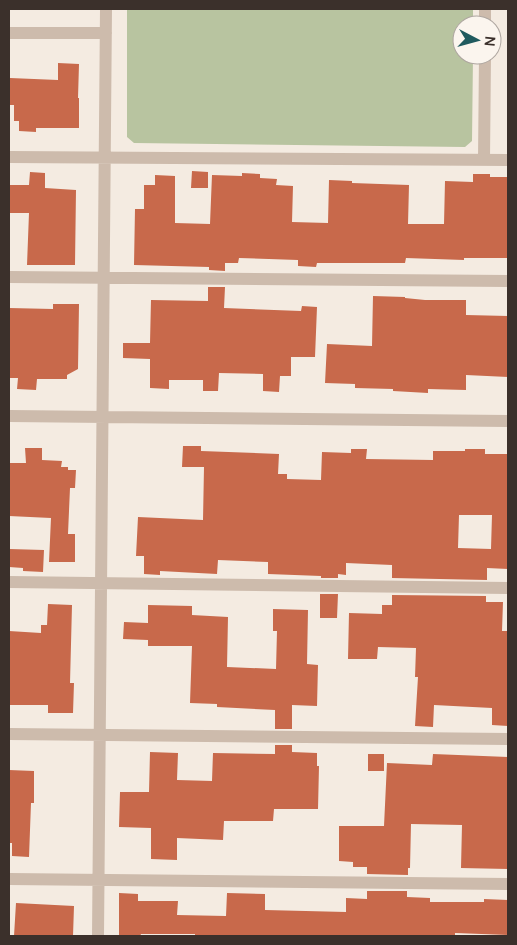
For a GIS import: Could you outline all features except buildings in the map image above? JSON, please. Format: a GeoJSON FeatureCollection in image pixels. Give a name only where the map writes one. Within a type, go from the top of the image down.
{"type":"FeatureCollection","features":[{"type":"Feature","properties":{"kind":"street"},"geometry":{"type":"LineString","coordinates":[[98,936],[106,9]]}},
{"type":"Feature","properties":{"kind":"street"},"geometry":{"type":"LineString","coordinates":[[9,33],[106,33]]}},
{"type":"Feature","properties":{"kind":"street"},"geometry":{"type":"LineString","coordinates":[[484,160],[485,65]]}},
{"type":"Feature","properties":{"kind":"street"},"geometry":{"type":"LineString","coordinates":[[9,157],[508,160]]}},
{"type":"Feature","properties":{"kind":"street"},"geometry":{"type":"LineString","coordinates":[[9,277],[508,280]]}},
{"type":"Feature","properties":{"kind":"street"},"geometry":{"type":"LineString","coordinates":[[9,416],[508,421]]}},
{"type":"Feature","properties":{"kind":"street"},"geometry":{"type":"LineString","coordinates":[[9,582],[508,588]]}},
{"type":"Feature","properties":{"kind":"street"},"geometry":{"type":"LineString","coordinates":[[9,734],[508,739]]}},
{"type":"Feature","properties":{"kind":"street"},"geometry":{"type":"LineString","coordinates":[[9,879],[508,884]]}},
{"type":"Feature","properties":{"kind":"green space"},"geometry":{"type":"Polygon","coordinates":[[[127,9],[473,9],[473,15],[452,15],[452,65],[473,65],[472,141],[465,147],[134,143],[127,137],[127,9]]]}}]}
